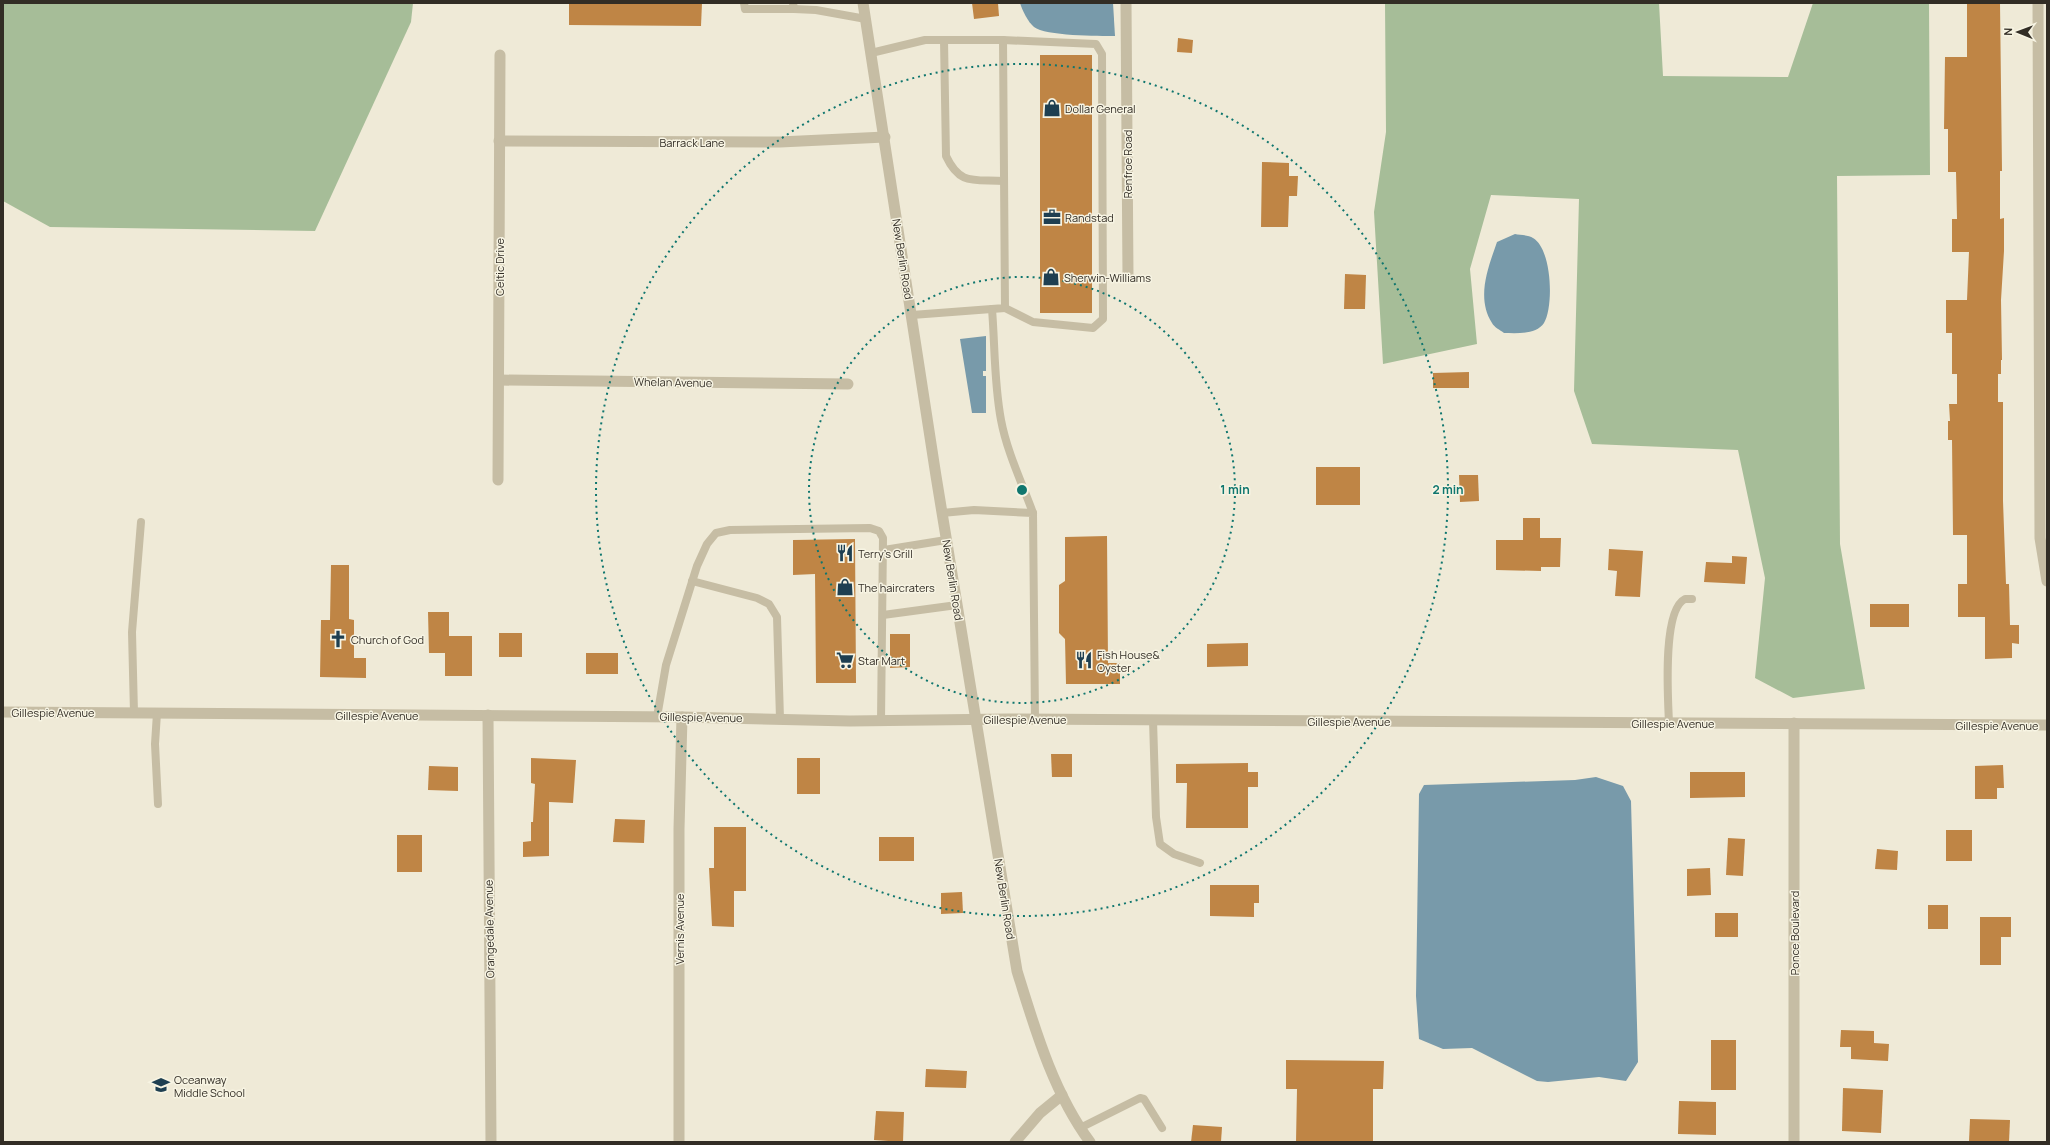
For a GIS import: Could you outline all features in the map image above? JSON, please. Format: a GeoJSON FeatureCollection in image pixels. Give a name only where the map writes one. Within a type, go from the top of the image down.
{"type":"FeatureCollection","features":[{"type":"Feature","properties":{"kind":"street","name":"New Berlin Road"},"geometry":{"type":"LineString","coordinates":[[863,3],[885,137],[946,540],[1016,971],[1037,1035],[1062,1095],[1080,1128],[1090,1142]]}},
{"type":"Feature","properties":{"kind":"street","name":"Renfroe Road"},"geometry":{"type":"LineString","coordinates":[[1126,3],[1128,276]]}},
{"type":"Feature","properties":{"kind":"street"},"geometry":{"type":"LineString","coordinates":[[2038,3],[2040,538],[2047,581]]}},
{"type":"Feature","properties":{"kind":"street","name":"Celtic Drive"},"geometry":{"type":"LineString","coordinates":[[498,480],[500,55]]}},
{"type":"Feature","properties":{"kind":"street","name":"Barrack Lane"},"geometry":{"type":"LineString","coordinates":[[499,141],[780,142],[885,137]]}},
{"type":"Feature","properties":{"kind":"street","name":"Whelan Avenue"},"geometry":{"type":"LineString","coordinates":[[499,380],[848,384]]}},
{"type":"Feature","properties":{"kind":"street","name":"Gillespie Avenue"},"geometry":{"type":"LineString","coordinates":[[3,712],[488,715],[881,721],[1034,719],[2047,725]]}},
{"type":"Feature","properties":{"kind":"street","name":"Orangedale Avenue"},"geometry":{"type":"LineString","coordinates":[[488,715],[491,1142]]}},
{"type":"Feature","properties":{"kind":"street","name":"Vernis Avenue"},"geometry":{"type":"LineString","coordinates":[[679,1142],[679,830],[682,717]]}},
{"type":"Feature","properties":{"kind":"street","name":"Ponce Boulevard"},"geometry":{"type":"LineString","coordinates":[[1794,723],[1794,1142]]}},
{"type":"Feature","properties":{"kind":"street"},"geometry":{"type":"LineString","coordinates":[[1014,1142],[1040,1112],[1062,1095]]}},
{"type":"Feature","properties":{"kind":"lane"},"geometry":{"type":"LineString","coordinates":[[744,3],[745,9],[793,6],[866,19]]}},
{"type":"Feature","properties":{"kind":"lane"},"geometry":{"type":"LineString","coordinates":[[872,53],[925,40],[1003,40],[1096,44],[1102,54],[1103,319],[1093,328],[1033,322],[1005,308],[912,315]]}},
{"type":"Feature","properties":{"kind":"lane"},"geometry":{"type":"LineString","coordinates":[[944,40],[946,156],[952,169],[960,176],[1004,181]]}},
{"type":"Feature","properties":{"kind":"lane"},"geometry":{"type":"LineString","coordinates":[[1003,40],[1005,308]]}},
{"type":"Feature","properties":{"kind":"lane"},"geometry":{"type":"LineString","coordinates":[[992,309],[994,360],[1001,420],[1005,436],[1033,513],[1034,719]]}},
{"type":"Feature","properties":{"kind":"lane"},"geometry":{"type":"LineString","coordinates":[[942,513],[974,510],[1033,513]]}},
{"type":"Feature","properties":{"kind":"lane"},"geometry":{"type":"LineString","coordinates":[[134,713],[132,632],[141,522]]}},
{"type":"Feature","properties":{"kind":"lane"},"geometry":{"type":"LineString","coordinates":[[657,717],[666,665],[692,581],[707,544],[716,533],[730,530],[870,528],[879,531],[883,538],[884,550],[881,721]]}},
{"type":"Feature","properties":{"kind":"lane"},"geometry":{"type":"LineString","coordinates":[[884,550],[946,540]]}},
{"type":"Feature","properties":{"kind":"lane"},"geometry":{"type":"LineString","coordinates":[[692,581],[757,598],[769,604],[777,617],[780,719]]}},
{"type":"Feature","properties":{"kind":"lane"},"geometry":{"type":"LineString","coordinates":[[1669,722],[1668,653],[1670,634],[1679,604],[1685,599],[1692,599]]}},
{"type":"Feature","properties":{"kind":"lane"},"geometry":{"type":"LineString","coordinates":[[883,615],[957,604]]}},
{"type":"Feature","properties":{"kind":"lane"},"geometry":{"type":"LineString","coordinates":[[157,713],[156,744],[158,804]]}},
{"type":"Feature","properties":{"kind":"lane"},"geometry":{"type":"LineString","coordinates":[[1153,720],[1156,817],[1160,844],[1174,854],[1200,863]]}},
{"type":"Feature","properties":{"kind":"lane"},"geometry":{"type":"LineString","coordinates":[[1080,1128],[1140,1098],[1144,1099],[1162,1128]]}},
{"type":"Feature","properties":{"kind":"green space"},"geometry":{"type":"Polygon","coordinates":[[[3,3],[413,3],[411,22],[315,231],[50,227],[3,201],[3,3]]]}},
{"type":"Feature","properties":{"kind":"green space"},"geometry":{"type":"Polygon","coordinates":[[[1385,3],[1659,3],[1663,76],[1788,77],[1813,3],[1929,3],[1930,175],[1837,176],[1840,544],[1865,689],[1793,698],[1755,678],[1765,578],[1738,450],[1592,444],[1574,391],[1579,199],[1491,195],[1470,269],[1477,344],[1383,364],[1374,212],[1386,132],[1385,3]]]}},
{"type":"Feature","properties":{"kind":"water"},"geometry":{"type":"Polygon","coordinates":[[[1020,3],[1113,3],[1115,36],[1060,34],[1040,30],[1034,27],[1030,22],[1020,3]]]}},
{"type":"Feature","properties":{"kind":"water"},"geometry":{"type":"Polygon","coordinates":[[[1515,234],[1533,238],[1539,244],[1544,254],[1549,278],[1549,304],[1544,323],[1536,330],[1520,333],[1504,333],[1493,324],[1487,313],[1484,293],[1485,283],[1497,242],[1515,234]]]}},
{"type":"Feature","properties":{"kind":"water"},"geometry":{"type":"Polygon","coordinates":[[[986,336],[986,371],[983,371],[983,376],[986,376],[986,413],[972,413],[960,339],[986,336]]]}},
{"type":"Feature","properties":{"kind":"water"},"geometry":{"type":"Polygon","coordinates":[[[1596,777],[1623,786],[1631,801],[1638,1062],[1626,1081],[1599,1077],[1548,1082],[1537,1081],[1472,1048],[1443,1049],[1419,1039],[1416,996],[1419,794],[1424,785],[1575,780],[1596,777]]]}},
{"type":"Feature","properties":{"kind":"building"},"geometry":{"type":"Polygon","coordinates":[[[569,3],[702,3],[701,26],[569,25],[569,3]]]}},
{"type":"Feature","properties":{"kind":"building"},"geometry":{"type":"Polygon","coordinates":[[[972,3],[998,3],[999,16],[974,19],[972,3]]]}},
{"type":"Feature","properties":{"kind":"building"},"geometry":{"type":"Polygon","coordinates":[[[1967,3],[2000,3],[2002,171],[2000,171],[2000,219],[2004,218],[2004,251],[2001,300],[2002,360],[2001,374],[1998,374],[1998,402],[2003,402],[2003,501],[2006,584],[2009,584],[2010,625],[2019,625],[2019,644],[2012,643],[2012,658],[1985,659],[1985,617],[1958,617],[1958,584],[1967,584],[1967,535],[1953,535],[1952,440],[1948,440],[1948,421],[1950,421],[1949,404],[1957,404],[1957,374],[1952,374],[1952,333],[1946,333],[1946,300],[1967,300],[1969,252],[1952,252],[1952,219],[1957,219],[1956,172],[1948,172],[1948,129],[1944,129],[1945,57],[1967,57],[1967,3]]]}},
{"type":"Feature","properties":{"kind":"building"},"geometry":{"type":"Polygon","coordinates":[[[1178,38],[1193,40],[1192,53],[1177,52],[1178,38]]]}},
{"type":"Feature","properties":{"kind":"building"},"geometry":{"type":"Polygon","coordinates":[[[1040,55],[1092,55],[1092,313],[1040,313],[1040,55]]]}},
{"type":"Feature","properties":{"kind":"building"},"geometry":{"type":"Polygon","coordinates":[[[1262,162],[1289,163],[1289,176],[1298,176],[1297,196],[1289,196],[1288,227],[1261,227],[1262,162]]]}},
{"type":"Feature","properties":{"kind":"building"},"geometry":{"type":"Polygon","coordinates":[[[1345,274],[1366,275],[1365,309],[1344,309],[1345,274]]]}},
{"type":"Feature","properties":{"kind":"building"},"geometry":{"type":"Polygon","coordinates":[[[1469,372],[1469,388],[1433,388],[1433,373],[1469,372]]]}},
{"type":"Feature","properties":{"kind":"building"},"geometry":{"type":"Polygon","coordinates":[[[1316,467],[1360,467],[1360,505],[1316,505],[1316,467]]]}},
{"type":"Feature","properties":{"kind":"building"},"geometry":{"type":"Polygon","coordinates":[[[1459,475],[1478,475],[1479,501],[1460,502],[1459,475]]]}},
{"type":"Feature","properties":{"kind":"building"},"geometry":{"type":"Polygon","coordinates":[[[1523,518],[1540,518],[1540,538],[1561,538],[1560,567],[1541,567],[1541,571],[1496,570],[1496,540],[1523,540],[1523,518]]]}},
{"type":"Feature","properties":{"kind":"building"},"geometry":{"type":"Polygon","coordinates":[[[1107,536],[1108,663],[1120,663],[1120,684],[1066,684],[1065,639],[1059,633],[1059,585],[1065,581],[1065,537],[1107,536]]]}},
{"type":"Feature","properties":{"kind":"building"},"geometry":{"type":"Polygon","coordinates":[[[855,539],[856,683],[816,683],[815,574],[793,575],[793,540],[855,539]]]}},
{"type":"Feature","properties":{"kind":"building"},"geometry":{"type":"Polygon","coordinates":[[[1609,549],[1643,551],[1640,597],[1615,596],[1617,571],[1608,570],[1609,549]]]}},
{"type":"Feature","properties":{"kind":"building"},"geometry":{"type":"Polygon","coordinates":[[[1732,556],[1747,557],[1745,584],[1704,582],[1706,562],[1732,563],[1732,556]]]}},
{"type":"Feature","properties":{"kind":"building","name":"Church of God"},"geometry":{"type":"Polygon","coordinates":[[[331,565],[349,565],[349,619],[354,620],[354,658],[366,658],[366,678],[320,677],[321,620],[330,620],[331,565]]]}},
{"type":"Feature","properties":{"kind":"building"},"geometry":{"type":"Polygon","coordinates":[[[1870,604],[1909,604],[1909,627],[1870,627],[1870,604]]]}},
{"type":"Feature","properties":{"kind":"building"},"geometry":{"type":"Polygon","coordinates":[[[428,612],[449,612],[449,636],[472,636],[472,676],[445,676],[445,653],[429,653],[428,612]]]}},
{"type":"Feature","properties":{"kind":"building"},"geometry":{"type":"Polygon","coordinates":[[[499,633],[522,633],[522,657],[499,657],[499,633]]]}},
{"type":"Feature","properties":{"kind":"building"},"geometry":{"type":"Polygon","coordinates":[[[890,634],[910,634],[910,667],[890,668],[890,634]]]}},
{"type":"Feature","properties":{"kind":"building"},"geometry":{"type":"Polygon","coordinates":[[[1248,643],[1248,666],[1207,667],[1207,644],[1248,643]]]}},
{"type":"Feature","properties":{"kind":"building"},"geometry":{"type":"Polygon","coordinates":[[[586,653],[618,653],[618,674],[586,674],[586,653]]]}},
{"type":"Feature","properties":{"kind":"building"},"geometry":{"type":"Polygon","coordinates":[[[1051,754],[1072,754],[1072,777],[1052,777],[1051,754]]]}},
{"type":"Feature","properties":{"kind":"building"},"geometry":{"type":"Polygon","coordinates":[[[531,758],[576,760],[573,803],[549,802],[549,856],[523,857],[523,842],[531,841],[531,822],[533,822],[535,784],[531,783],[531,758]]]}},
{"type":"Feature","properties":{"kind":"building"},"geometry":{"type":"Polygon","coordinates":[[[797,758],[820,758],[820,794],[797,794],[797,758]]]}},
{"type":"Feature","properties":{"kind":"building"},"geometry":{"type":"Polygon","coordinates":[[[1248,763],[1248,772],[1258,772],[1258,787],[1248,787],[1248,828],[1186,828],[1187,783],[1176,783],[1176,764],[1248,763]]]}},
{"type":"Feature","properties":{"kind":"building"},"geometry":{"type":"Polygon","coordinates":[[[2003,765],[2004,788],[1997,788],[1997,799],[1975,799],[1975,766],[2003,765]]]}},
{"type":"Feature","properties":{"kind":"building"},"geometry":{"type":"Polygon","coordinates":[[[429,766],[458,767],[458,791],[428,790],[429,766]]]}},
{"type":"Feature","properties":{"kind":"building"},"geometry":{"type":"Polygon","coordinates":[[[1690,772],[1745,772],[1745,797],[1690,798],[1690,772]]]}},
{"type":"Feature","properties":{"kind":"building"},"geometry":{"type":"Polygon","coordinates":[[[615,819],[645,820],[644,843],[613,842],[615,819]]]}},
{"type":"Feature","properties":{"kind":"building"},"geometry":{"type":"Polygon","coordinates":[[[714,827],[746,827],[746,891],[734,891],[734,927],[712,926],[709,868],[714,868],[714,827]]]}},
{"type":"Feature","properties":{"kind":"building"},"geometry":{"type":"Polygon","coordinates":[[[1946,830],[1972,830],[1972,861],[1946,861],[1946,830]]]}},
{"type":"Feature","properties":{"kind":"building"},"geometry":{"type":"Polygon","coordinates":[[[397,835],[422,835],[422,872],[397,872],[397,835]]]}},
{"type":"Feature","properties":{"kind":"building"},"geometry":{"type":"Polygon","coordinates":[[[879,837],[914,837],[914,861],[879,861],[879,837]]]}},
{"type":"Feature","properties":{"kind":"building"},"geometry":{"type":"Polygon","coordinates":[[[1728,838],[1745,839],[1743,876],[1726,875],[1728,838]]]}},
{"type":"Feature","properties":{"kind":"building"},"geometry":{"type":"Polygon","coordinates":[[[1877,849],[1898,851],[1897,870],[1875,869],[1877,849]]]}},
{"type":"Feature","properties":{"kind":"building"},"geometry":{"type":"Polygon","coordinates":[[[1710,868],[1711,895],[1687,896],[1687,869],[1710,868]]]}},
{"type":"Feature","properties":{"kind":"building"},"geometry":{"type":"Polygon","coordinates":[[[1210,885],[1259,885],[1259,903],[1254,903],[1254,917],[1210,916],[1210,885]]]}},
{"type":"Feature","properties":{"kind":"building"},"geometry":{"type":"Polygon","coordinates":[[[962,892],[963,913],[941,914],[941,893],[962,892]]]}},
{"type":"Feature","properties":{"kind":"building"},"geometry":{"type":"Polygon","coordinates":[[[1928,905],[1948,905],[1948,929],[1928,929],[1928,905]]]}},
{"type":"Feature","properties":{"kind":"building"},"geometry":{"type":"Polygon","coordinates":[[[1715,913],[1738,913],[1738,937],[1715,937],[1715,913]]]}},
{"type":"Feature","properties":{"kind":"building"},"geometry":{"type":"Polygon","coordinates":[[[1980,917],[2011,917],[2011,937],[2001,937],[2001,965],[1980,965],[1980,917]]]}},
{"type":"Feature","properties":{"kind":"building"},"geometry":{"type":"Polygon","coordinates":[[[1841,1030],[1874,1031],[1874,1043],[1889,1044],[1888,1061],[1851,1059],[1851,1047],[1840,1047],[1841,1030]]]}},
{"type":"Feature","properties":{"kind":"building"},"geometry":{"type":"Polygon","coordinates":[[[1711,1040],[1736,1040],[1736,1090],[1711,1090],[1711,1040]]]}},
{"type":"Feature","properties":{"kind":"building"},"geometry":{"type":"Polygon","coordinates":[[[1286,1060],[1384,1061],[1383,1089],[1373,1089],[1373,1142],[1296,1142],[1297,1089],[1286,1089],[1286,1060]]]}},
{"type":"Feature","properties":{"kind":"building"},"geometry":{"type":"Polygon","coordinates":[[[926,1069],[967,1071],[966,1088],[925,1087],[926,1069]]]}},
{"type":"Feature","properties":{"kind":"building"},"geometry":{"type":"Polygon","coordinates":[[[1843,1088],[1883,1090],[1881,1133],[1842,1131],[1843,1088]]]}},
{"type":"Feature","properties":{"kind":"building"},"geometry":{"type":"Polygon","coordinates":[[[1679,1101],[1716,1102],[1716,1135],[1678,1134],[1679,1101]]]}},
{"type":"Feature","properties":{"kind":"building"},"geometry":{"type":"Polygon","coordinates":[[[876,1111],[904,1112],[903,1142],[874,1140],[876,1111]]]}},
{"type":"Feature","properties":{"kind":"building"},"geometry":{"type":"Polygon","coordinates":[[[1970,1119],[2010,1120],[2009,1142],[1969,1142],[1970,1119]]]}},
{"type":"Feature","properties":{"kind":"building"},"geometry":{"type":"Polygon","coordinates":[[[1193,1125],[1222,1127],[1221,1142],[1191,1142],[1193,1125]]]}},
{"type":"Feature","properties":{"kind":"place","name":"Dollar General"},"geometry":{"type":"Point","coordinates":[1052,108]}},
{"type":"Feature","properties":{"kind":"place","name":"Randstad"},"geometry":{"type":"Point","coordinates":[1052,217]}},
{"type":"Feature","properties":{"kind":"place","name":"Sherwin-Williams"},"geometry":{"type":"Point","coordinates":[1051,277]}},
{"type":"Feature","properties":{"kind":"place","name":"Terry's Grill"},"geometry":{"type":"Point","coordinates":[845,553]}},
{"type":"Feature","properties":{"kind":"place","name":"The haircraters"},"geometry":{"type":"Point","coordinates":[845,587]}},
{"type":"Feature","properties":{"kind":"place","name":"Church of God"},"geometry":{"type":"Point","coordinates":[338,639]}},
{"type":"Feature","properties":{"kind":"place","name":"Star Mart"},"geometry":{"type":"Point","coordinates":[845,660]}},
{"type":"Feature","properties":{"kind":"place","name":"Fish House& Oyster"},"geometry":{"type":"Point","coordinates":[1084,660]}},
{"type":"Feature","properties":{"kind":"place","name":"Oceanway Middle School"},"geometry":{"type":"Point","coordinates":[161,1085]}}]}
